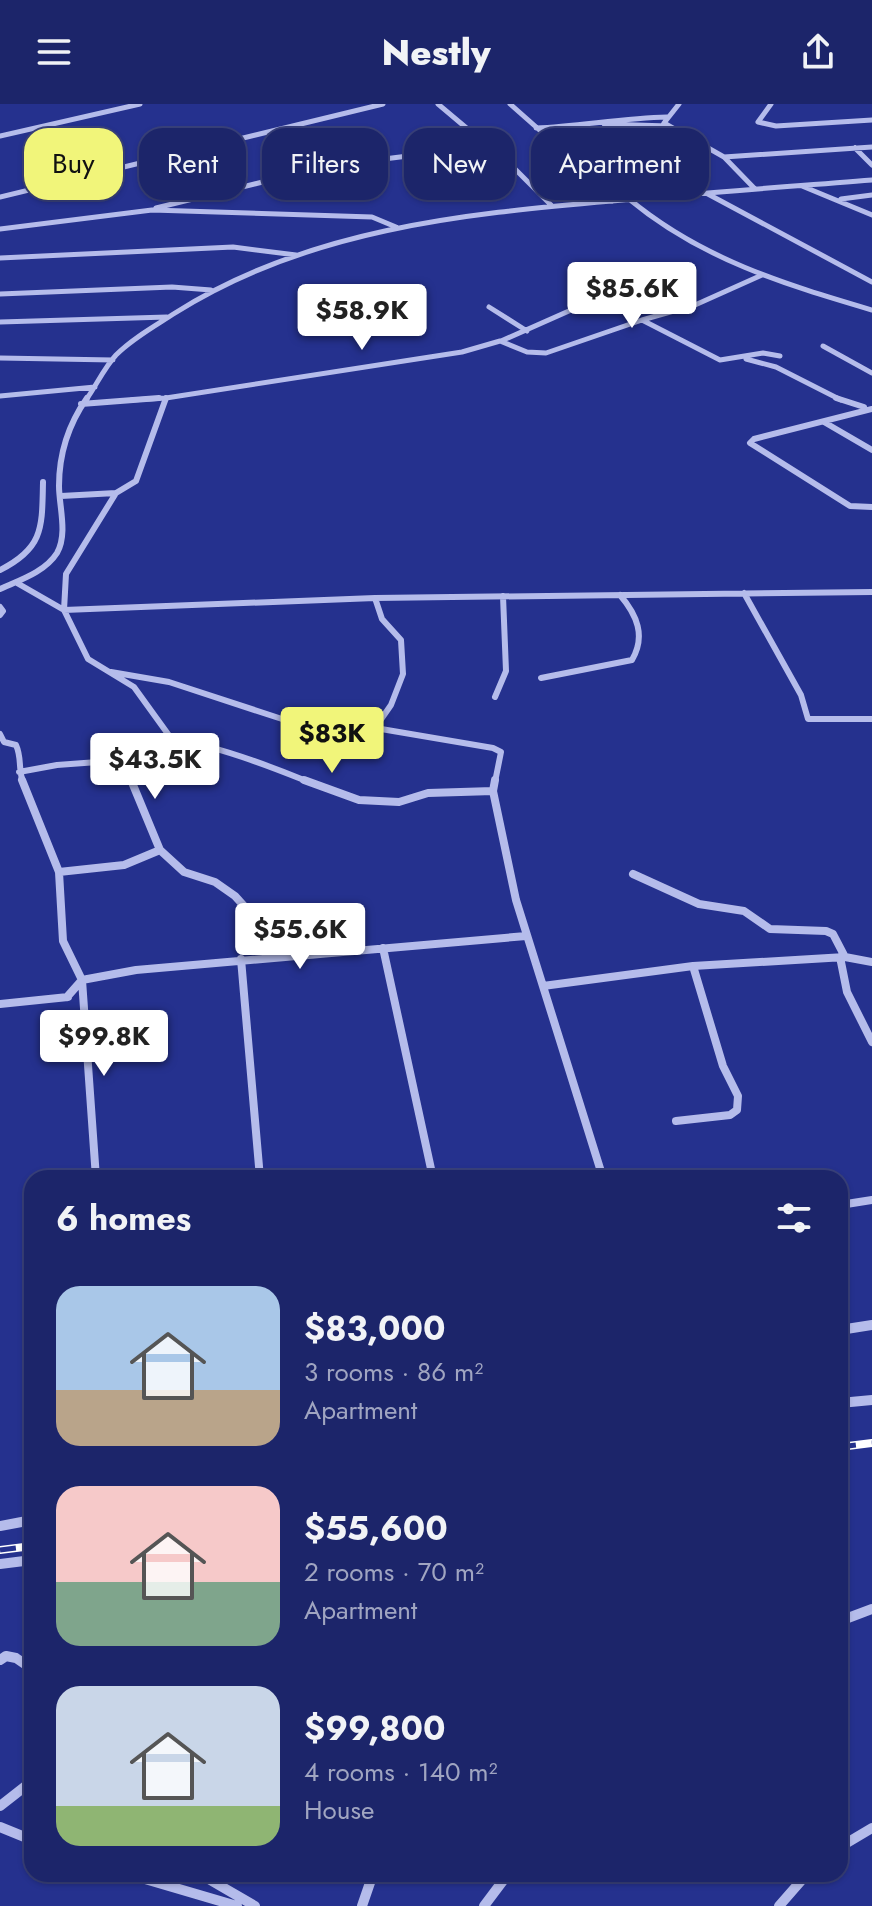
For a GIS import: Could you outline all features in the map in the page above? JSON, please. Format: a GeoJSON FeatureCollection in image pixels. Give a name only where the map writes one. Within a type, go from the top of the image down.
{"type":"FeatureCollection","features":[{"type":"Feature","properties":{"kind":"street"},"geometry":{"type":"LineString","coordinates":[[0,136],[140,104]]}},
{"type":"Feature","properties":{"kind":"street"},"geometry":{"type":"LineString","coordinates":[[0,197],[383,104]]}},
{"type":"Feature","properties":{"kind":"street"},"geometry":{"type":"LineString","coordinates":[[438,104],[467,128]]}},
{"type":"Feature","properties":{"kind":"street"},"geometry":{"type":"LineString","coordinates":[[510,104],[536,128],[623,118],[667,117]]}},
{"type":"Feature","properties":{"kind":"street"},"geometry":{"type":"LineString","coordinates":[[679,104],[664,123],[724,157],[755,189]]}},
{"type":"Feature","properties":{"kind":"street"},"geometry":{"type":"LineString","coordinates":[[771,104],[758,122],[776,126],[872,120]]}},
{"type":"Feature","properties":{"kind":"street"},"geometry":{"type":"LineString","coordinates":[[595,123],[668,126]]}},
{"type":"Feature","properties":{"kind":"street"},"geometry":{"type":"LineString","coordinates":[[724,157],[872,147]]}},
{"type":"Feature","properties":{"kind":"street"},"geometry":{"type":"LineString","coordinates":[[855,148],[872,165]]}},
{"type":"Feature","properties":{"kind":"street"},"geometry":{"type":"LineString","coordinates":[[0,229],[143,211],[328,166],[404,156]]}},
{"type":"Feature","properties":{"kind":"street"},"geometry":{"type":"LineString","coordinates":[[515,171],[551,205]]}},
{"type":"Feature","properties":{"kind":"street"},"geometry":{"type":"LineString","coordinates":[[709,193],[872,180]]}},
{"type":"Feature","properties":{"kind":"street"},"geometry":{"type":"LineString","coordinates":[[799,185],[872,215]]}},
{"type":"Feature","properties":{"kind":"street"},"geometry":{"type":"LineString","coordinates":[[709,194],[872,282]]}},
{"type":"Feature","properties":{"kind":"street"},"geometry":{"type":"LineString","coordinates":[[840,200],[872,195]]}},
{"type":"Feature","properties":{"kind":"street"},"geometry":{"type":"LineString","coordinates":[[0,589],[17,583],[51,562],[61,546],[65,531],[61,460],[66,437],[81,404],[113,360],[168,317],[211,290],[341,240],[397,228],[551,205],[621,200]]}},
{"type":"Feature","properties":{"kind":"street"},"geometry":{"type":"LineString","coordinates":[[630,200],[665,231],[703,252],[762,275],[872,310]]}},
{"type":"Feature","properties":{"kind":"street"},"geometry":{"type":"LineString","coordinates":[[143,211],[372,217],[397,228]]}},
{"type":"Feature","properties":{"kind":"street"},"geometry":{"type":"LineString","coordinates":[[0,258],[233,247],[297,255]]}},
{"type":"Feature","properties":{"kind":"street"},"geometry":{"type":"LineString","coordinates":[[500,341],[527,352],[546,353],[695,305],[762,275]]}},
{"type":"Feature","properties":{"kind":"street"},"geometry":{"type":"LineString","coordinates":[[0,294],[172,287],[211,290]]}},
{"type":"Feature","properties":{"kind":"street"},"geometry":{"type":"LineString","coordinates":[[81,404],[166,398],[462,352],[527,331],[614,291]]}},
{"type":"Feature","properties":{"kind":"street"},"geometry":{"type":"LineString","coordinates":[[489,307],[527,331]]}},
{"type":"Feature","properties":{"kind":"street"},"geometry":{"type":"LineString","coordinates":[[0,322],[168,317]]}},
{"type":"Feature","properties":{"kind":"street"},"geometry":{"type":"LineString","coordinates":[[642,320],[720,360],[763,353],[780,356]]}},
{"type":"Feature","properties":{"kind":"street"},"geometry":{"type":"LineString","coordinates":[[823,346],[872,373]]}},
{"type":"Feature","properties":{"kind":"street"},"geometry":{"type":"LineString","coordinates":[[0,358],[113,360]]}},
{"type":"Feature","properties":{"kind":"street"},"geometry":{"type":"LineString","coordinates":[[737,358],[769,361],[836,400],[871,410]]}},
{"type":"Feature","properties":{"kind":"street"},"geometry":{"type":"LineString","coordinates":[[0,396],[95,387]]}},
{"type":"Feature","properties":{"kind":"street"},"geometry":{"type":"LineString","coordinates":[[166,398],[141,474],[136,481],[116,493],[66,574],[64,610],[88,659],[122,677],[144,698],[173,741]]}},
{"type":"Feature","properties":{"kind":"street"},"geometry":{"type":"LineString","coordinates":[[871,410],[754,439],[751,446],[850,506],[858,509],[872,507]]}},
{"type":"Feature","properties":{"kind":"street"},"geometry":{"type":"LineString","coordinates":[[824,422],[872,450]]}},
{"type":"Feature","properties":{"kind":"street"},"geometry":{"type":"LineString","coordinates":[[0,570],[23,558],[40,539],[43,482]]}},
{"type":"Feature","properties":{"kind":"street"},"geometry":{"type":"LineString","coordinates":[[61,496],[116,493]]}},
{"type":"Feature","properties":{"kind":"street"},"geometry":{"type":"LineString","coordinates":[[17,583],[64,610],[375,598],[871,594]]}},
{"type":"Feature","properties":{"kind":"street"},"geometry":{"type":"LineString","coordinates":[[744,593],[801,695],[809,713],[808,719],[872,719]]}},
{"type":"Feature","properties":{"kind":"street"},"geometry":{"type":"LineString","coordinates":[[541,678],[632,660],[639,649],[639,624],[632,607],[620,595]]}},
{"type":"Feature","properties":{"kind":"street"},"geometry":{"type":"LineString","coordinates":[[495,697],[506,671],[503,657],[503,596]]}},
{"type":"Feature","properties":{"kind":"street"},"geometry":{"type":"LineString","coordinates":[[375,598],[382,619],[401,640],[403,674],[391,705],[375,728]]}},
{"type":"Feature","properties":{"kind":"street"},"geometry":{"type":"LineString","coordinates":[[0,607],[3,611],[0,615]]}},
{"type":"Feature","properties":{"kind":"street"},"geometry":{"type":"LineString","coordinates":[[111,672],[127,672],[199,691],[274,718],[324,724],[340,722],[501,752],[493,791],[526,936],[600,1170]]}},
{"type":"Feature","properties":{"kind":"street"},"geometry":{"type":"LineString","coordinates":[[0,734],[4,742],[16,745],[21,755],[19,772],[59,872],[63,941],[65,950],[78,966],[82,980],[95,1170]]}},
{"type":"Feature","properties":{"kind":"street"},"geometry":{"type":"LineString","coordinates":[[300,955],[263,927],[235,896],[215,882],[184,872],[160,850],[143,817],[125,760],[126,749],[132,744],[173,741],[242,755],[359,800],[399,802],[428,793],[493,791]]}},
{"type":"Feature","properties":{"kind":"street"},"geometry":{"type":"LineString","coordinates":[[19,772],[57,765],[125,760]]}},
{"type":"Feature","properties":{"kind":"street"},"geometry":{"type":"LineString","coordinates":[[59,872],[124,865],[160,850]]}},
{"type":"Feature","properties":{"kind":"street"},"geometry":{"type":"LineString","coordinates":[[633,874],[699,904],[744,911],[770,929],[826,931],[833,934],[842,957],[850,1000],[872,1042]]}},
{"type":"Feature","properties":{"kind":"street"},"geometry":{"type":"LineString","coordinates":[[0,1004],[67,997],[82,980],[136,970],[526,936]]}},
{"type":"Feature","properties":{"kind":"street"},"geometry":{"type":"LineString","coordinates":[[383,948],[431,1170]]}},
{"type":"Feature","properties":{"kind":"street"},"geometry":{"type":"LineString","coordinates":[[543,986],[693,966],[842,957],[872,962]]}},
{"type":"Feature","properties":{"kind":"street"},"geometry":{"type":"LineString","coordinates":[[241,959],[259,1170]]}},
{"type":"Feature","properties":{"kind":"street"},"geometry":{"type":"LineString","coordinates":[[676,1121],[730,1115],[737,1110],[739,1103],[723,1066],[693,966]]}},
{"type":"Feature","properties":{"kind":"street"},"geometry":{"type":"LineString","coordinates":[[848,1204],[872,1200]]}},
{"type":"Feature","properties":{"kind":"street"},"geometry":{"type":"LineString","coordinates":[[848,1329],[872,1325]]}},
{"type":"Feature","properties":{"kind":"street"},"geometry":{"type":"LineString","coordinates":[[848,1402],[872,1400]]}},
{"type":"Feature","properties":{"kind":"street"},"geometry":{"type":"LineString","coordinates":[[0,1526],[24,1522]]}},
{"type":"Feature","properties":{"kind":"street"},"geometry":{"type":"LineString","coordinates":[[0,1564],[24,1561]]}},
{"type":"Feature","properties":{"kind":"street"},"geometry":{"type":"LineString","coordinates":[[848,1618],[872,1609]]}},
{"type":"Feature","properties":{"kind":"street"},"geometry":{"type":"LineString","coordinates":[[2,1658],[16,1658],[24,1664]]}},
{"type":"Feature","properties":{"kind":"street"},"geometry":{"type":"LineString","coordinates":[[0,1806],[24,1787]]}},
{"type":"Feature","properties":{"kind":"street"},"geometry":{"type":"LineString","coordinates":[[0,1827],[24,1837]]}},
{"type":"Feature","properties":{"kind":"street"},"geometry":{"type":"LineString","coordinates":[[848,1842],[872,1828]]}},
{"type":"Feature","properties":{"kind":"street"},"geometry":{"type":"LineString","coordinates":[[155,1882],[237,1906]]}},
{"type":"Feature","properties":{"kind":"street"},"geometry":{"type":"LineString","coordinates":[[214,1882],[255,1906]]}},
{"type":"Feature","properties":{"kind":"street"},"geometry":{"type":"LineString","coordinates":[[362,1906],[370,1882]]}},
{"type":"Feature","properties":{"kind":"street"},"geometry":{"type":"LineString","coordinates":[[484,1906],[502,1882]]}},
{"type":"Feature","properties":{"kind":"street"},"geometry":{"type":"LineString","coordinates":[[779,1906],[800,1882]]}},
{"type":"Feature","properties":{"kind":"railway"},"geometry":{"type":"LineString","coordinates":[[848,1446],[872,1443]]}},
{"type":"Feature","properties":{"kind":"railway"},"geometry":{"type":"LineString","coordinates":[[0,1550],[24,1547]]}}]}
